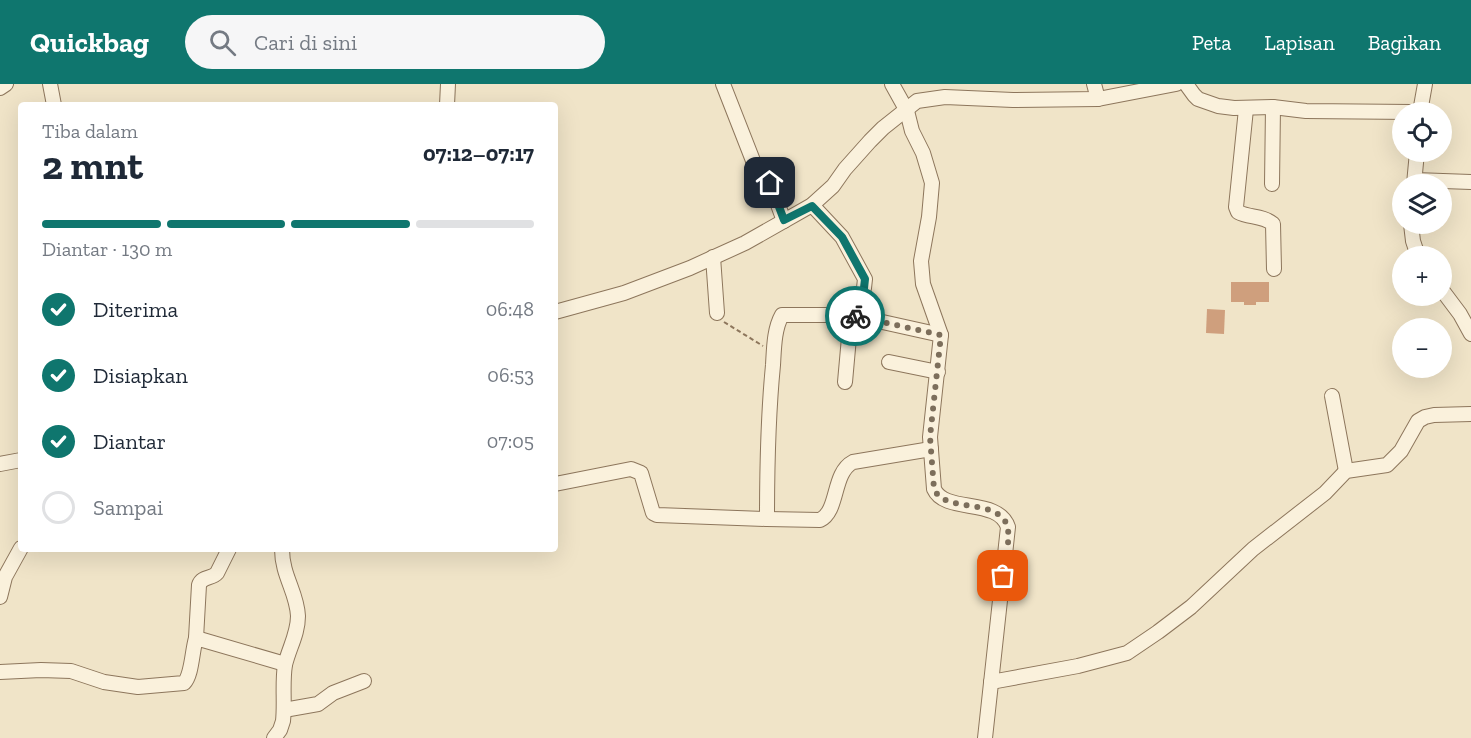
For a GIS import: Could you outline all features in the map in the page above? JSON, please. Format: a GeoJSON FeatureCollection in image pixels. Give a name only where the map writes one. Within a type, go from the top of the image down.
{"type":"FeatureCollection","features":[{"type":"Feature","properties":{"kind":"street"},"geometry":{"type":"LineString","coordinates":[[0,88],[6,84]]}},
{"type":"Feature","properties":{"kind":"street"},"geometry":{"type":"LineString","coordinates":[[50,84],[53,102]]}},
{"type":"Feature","properties":{"kind":"street"},"geometry":{"type":"LineString","coordinates":[[447,102],[448,84]]}},
{"type":"Feature","properties":{"kind":"street"},"geometry":{"type":"LineString","coordinates":[[723,84],[759,176],[770,183],[784,220]]}},
{"type":"Feature","properties":{"kind":"street"},"geometry":{"type":"LineString","coordinates":[[892,84],[907,111],[912,131],[923,153],[932,183],[921,261],[923,284],[941,335],[931,449],[936,494],[944,500],[996,513],[1008,527],[985,738]]}},
{"type":"Feature","properties":{"kind":"street"},"geometry":{"type":"LineString","coordinates":[[1094,84],[1098,99]]}},
{"type":"Feature","properties":{"kind":"street"},"geometry":{"type":"LineString","coordinates":[[558,311],[624,293],[713,257],[745,243],[812,206],[833,186],[845,169],[883,128],[918,101],[945,97],[1013,100],[1098,99],[1176,84]]}},
{"type":"Feature","properties":{"kind":"street"},"geometry":{"type":"LineString","coordinates":[[1186,84],[1198,99],[1218,106],[1246,109],[1273,107],[1306,111],[1392,112]]}},
{"type":"Feature","properties":{"kind":"street"},"geometry":{"type":"LineString","coordinates":[[1422,102],[1425,84]]}},
{"type":"Feature","properties":{"kind":"street"},"geometry":{"type":"LineString","coordinates":[[1272,184],[1273,107]]}},
{"type":"Feature","properties":{"kind":"street"},"geometry":{"type":"LineString","coordinates":[[1246,109],[1236,207],[1242,215],[1261,217],[1273,224],[1274,269]]}},
{"type":"Feature","properties":{"kind":"street"},"geometry":{"type":"LineString","coordinates":[[1452,182],[1471,182]]}},
{"type":"Feature","properties":{"kind":"street"},"geometry":{"type":"LineString","coordinates":[[812,206],[842,237],[865,279],[864,288],[851,315],[845,382]]}},
{"type":"Feature","properties":{"kind":"street"},"geometry":{"type":"LineString","coordinates":[[713,257],[717,313]]}},
{"type":"Feature","properties":{"kind":"street"},"geometry":{"type":"LineString","coordinates":[[1452,303],[1471,334]]}},
{"type":"Feature","properties":{"kind":"street"},"geometry":{"type":"LineString","coordinates":[[767,519],[767,436],[774,353],[778,322],[782,315],[851,315],[941,335]]}},
{"type":"Feature","properties":{"kind":"street"},"geometry":{"type":"LineString","coordinates":[[889,362],[938,372]]}},
{"type":"Feature","properties":{"kind":"street"},"geometry":{"type":"LineString","coordinates":[[1332,396],[1346,471]]}},
{"type":"Feature","properties":{"kind":"street"},"geometry":{"type":"LineString","coordinates":[[991,682],[1062,669],[1116,657],[1127,652],[1191,607],[1253,549],[1325,494],[1346,471],[1387,465],[1401,451],[1418,421],[1434,415],[1471,414]]}},
{"type":"Feature","properties":{"kind":"street"},"geometry":{"type":"LineString","coordinates":[[558,483],[625,469],[636,470],[643,479],[651,508],[657,515],[820,520],[828,513],[848,464],[931,449]]}},
{"type":"Feature","properties":{"kind":"street"},"geometry":{"type":"LineString","coordinates":[[0,464],[18,461]]}},
{"type":"Feature","properties":{"kind":"street"},"geometry":{"type":"LineString","coordinates":[[0,597],[5,577],[19,552]]}},
{"type":"Feature","properties":{"kind":"street"},"geometry":{"type":"LineString","coordinates":[[0,672],[71,671],[104,682],[138,687],[184,683],[189,678],[196,638],[198,585],[202,579],[217,573],[227,552]]}},
{"type":"Feature","properties":{"kind":"street"},"geometry":{"type":"LineString","coordinates":[[274,738],[280,729],[284,710],[285,664],[293,644],[298,620],[294,598],[283,567],[282,552]]}},
{"type":"Feature","properties":{"kind":"street"},"geometry":{"type":"LineString","coordinates":[[196,638],[285,664]]}},
{"type":"Feature","properties":{"kind":"street"},"geometry":{"type":"LineString","coordinates":[[284,710],[318,704],[333,693],[364,681]]}},
{"type":"Feature","properties":{"kind":"path"},"geometry":{"type":"LineString","coordinates":[[717,313],[721,320],[774,353]]}},
{"type":"Feature","properties":{"kind":"building"},"geometry":{"type":"Polygon","coordinates":[[[1231,282],[1269,282],[1269,302],[1244,305],[1244,302],[1231,302],[1231,282]]]}},
{"type":"Feature","properties":{"kind":"building"},"geometry":{"type":"Polygon","coordinates":[[[1207,309],[1225,310],[1224,334],[1206,333],[1207,309]]]}},
{"type":"Feature","properties":{"kind":"way so far"},"geometry":{"type":"LineString","coordinates":[[855,316],[941,335],[930,437],[934,489],[936,494],[944,500],[988,510],[996,513],[1006,522],[1008,534],[1003,576]]}},
{"type":"Feature","properties":{"kind":"route"},"geometry":{"type":"LineString","coordinates":[[770,183],[784,220],[812,206],[842,237],[865,279],[864,288],[851,315],[855,316]]}}]}
